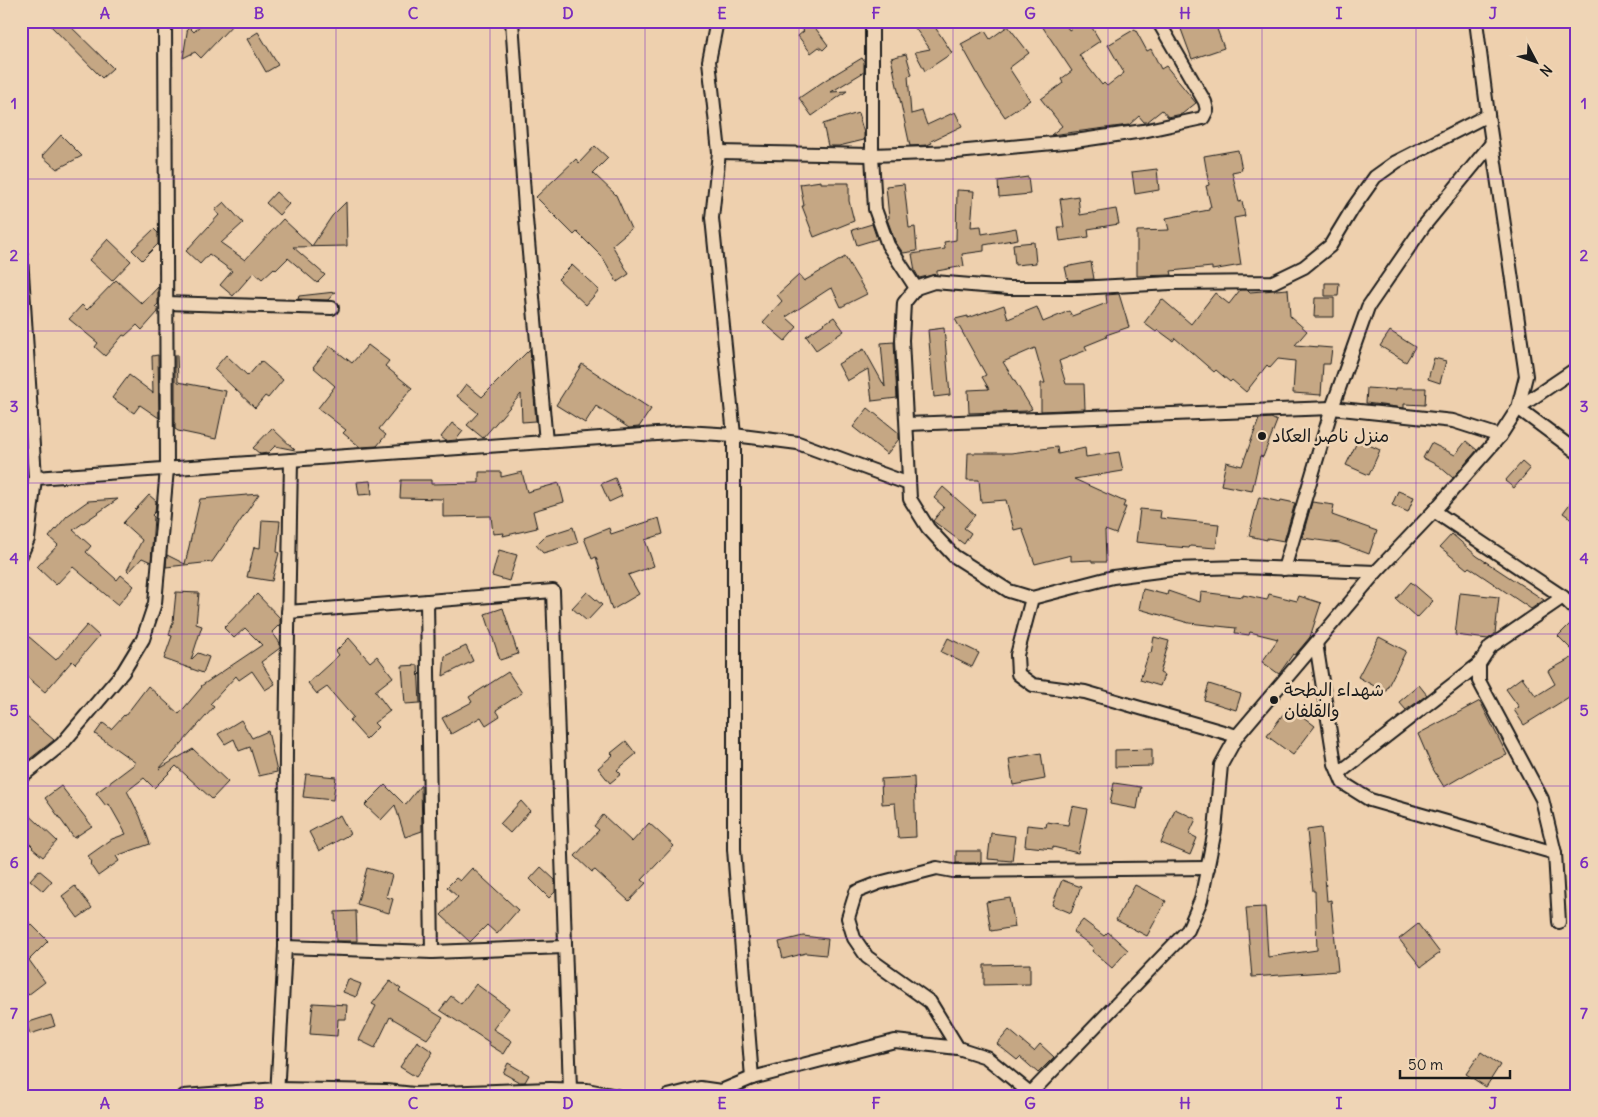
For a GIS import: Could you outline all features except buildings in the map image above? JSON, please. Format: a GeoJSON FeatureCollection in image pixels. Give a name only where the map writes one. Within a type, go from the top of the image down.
{"type":"FeatureCollection","features":[{"type":"Feature","properties":{"kind":"street"},"geometry":{"type":"LineString","coordinates":[[21,777],[62,744],[123,672],[143,639],[155,603],[167,469],[165,21]]}},
{"type":"Feature","properties":{"kind":"street"},"geometry":{"type":"LineString","coordinates":[[512,21],[525,208],[546,442]]}},
{"type":"Feature","properties":{"kind":"street"},"geometry":{"type":"LineString","coordinates":[[717,21],[710,61],[719,152],[712,218],[734,435],[734,849],[752,1078]]}},
{"type":"Feature","properties":{"kind":"street"},"geometry":{"type":"LineString","coordinates":[[872,21],[872,155],[875,209],[888,245],[916,288]]}},
{"type":"Feature","properties":{"kind":"street"},"geometry":{"type":"LineString","coordinates":[[719,152],[872,155],[956,152],[1075,141],[1143,131],[1203,118],[1207,110],[1205,102],[1158,21]]}},
{"type":"Feature","properties":{"kind":"street"},"geometry":{"type":"LineString","coordinates":[[668,1096],[700,1088],[720,1093],[752,1078],[895,1041],[958,1048],[986,1057],[1029,1094],[1188,930],[1201,900],[1208,868],[1215,830],[1222,765],[1237,736],[1376,572],[1434,511],[1500,436],[1518,408],[1526,376],[1476,21]]}},
{"type":"Feature","properties":{"kind":"street"},"geometry":{"type":"LineString","coordinates":[[1376,572],[1241,567],[1174,569],[1113,577],[1032,598],[1009,591],[954,556],[928,528],[910,499],[902,340],[904,304],[916,288],[934,282],[1008,288],[1077,288],[1171,283],[1273,282],[1304,266],[1330,246],[1375,177],[1396,162],[1488,115]]}},
{"type":"Feature","properties":{"kind":"street"},"geometry":{"type":"LineString","coordinates":[[1284,569],[1332,408],[1368,307],[1423,227],[1492,144]]}},
{"type":"Feature","properties":{"kind":"street"},"geometry":{"type":"LineString","coordinates":[[21,256],[35,478],[28,539],[21,555]]}},
{"type":"Feature","properties":{"kind":"street"},"geometry":{"type":"LineString","coordinates":[[166,303],[332,308]]}},
{"type":"Feature","properties":{"kind":"street"},"geometry":{"type":"LineString","coordinates":[[1518,408],[1577,368]]}},
{"type":"Feature","properties":{"kind":"street"},"geometry":{"type":"LineString","coordinates":[[907,424],[1332,408],[1453,421],[1500,436]]}},
{"type":"Feature","properties":{"kind":"street"},"geometry":{"type":"LineString","coordinates":[[1518,408],[1577,452]]}},
{"type":"Feature","properties":{"kind":"street"},"geometry":{"type":"LineString","coordinates":[[35,478],[685,432],[734,435],[798,443],[909,484]]}},
{"type":"Feature","properties":{"kind":"street"},"geometry":{"type":"LineString","coordinates":[[277,1092],[285,947],[291,460]]}},
{"type":"Feature","properties":{"kind":"street"},"geometry":{"type":"LineString","coordinates":[[1434,511],[1563,597],[1577,611]]}},
{"type":"Feature","properties":{"kind":"street"},"geometry":{"type":"LineString","coordinates":[[288,612],[553,591],[570,1089]]}},
{"type":"Feature","properties":{"kind":"street"},"geometry":{"type":"LineString","coordinates":[[1339,773],[1479,664],[1490,647],[1563,597]]}},
{"type":"Feature","properties":{"kind":"street"},"geometry":{"type":"LineString","coordinates":[[1032,598],[1017,655],[1018,674],[1032,685],[1085,692],[1237,736]]}},
{"type":"Feature","properties":{"kind":"street"},"geometry":{"type":"LineString","coordinates":[[427,601],[432,952]]}},
{"type":"Feature","properties":{"kind":"street"},"geometry":{"type":"LineString","coordinates":[[1316,643],[1335,764],[1343,784],[1370,800],[1555,853]]}},
{"type":"Feature","properties":{"kind":"street"},"geometry":{"type":"LineString","coordinates":[[1479,664],[1479,681],[1542,800],[1555,853],[1559,922]]}},
{"type":"Feature","properties":{"kind":"street"},"geometry":{"type":"LineString","coordinates":[[958,1048],[930,1002],[867,957],[854,938],[848,918],[856,892],[879,883],[937,868],[953,871],[1208,868]]}},
{"type":"Feature","properties":{"kind":"street"},"geometry":{"type":"LineString","coordinates":[[285,947],[432,952],[565,947]]}},
{"type":"Feature","properties":{"kind":"street"},"geometry":{"type":"LineString","coordinates":[[184,1096],[277,1092],[386,1091],[414,1094],[570,1089],[587,1090],[617,1096]]}},
{"type":"Feature","properties":{"kind":"place","name":"منزل ناصر العكاد"},"geometry":{"type":"Point","coordinates":[1262,436]}},
{"type":"Feature","properties":{"kind":"place","name":"شهداء البطحة والقلفان"},"geometry":{"type":"Point","coordinates":[1274,700]}}]}
